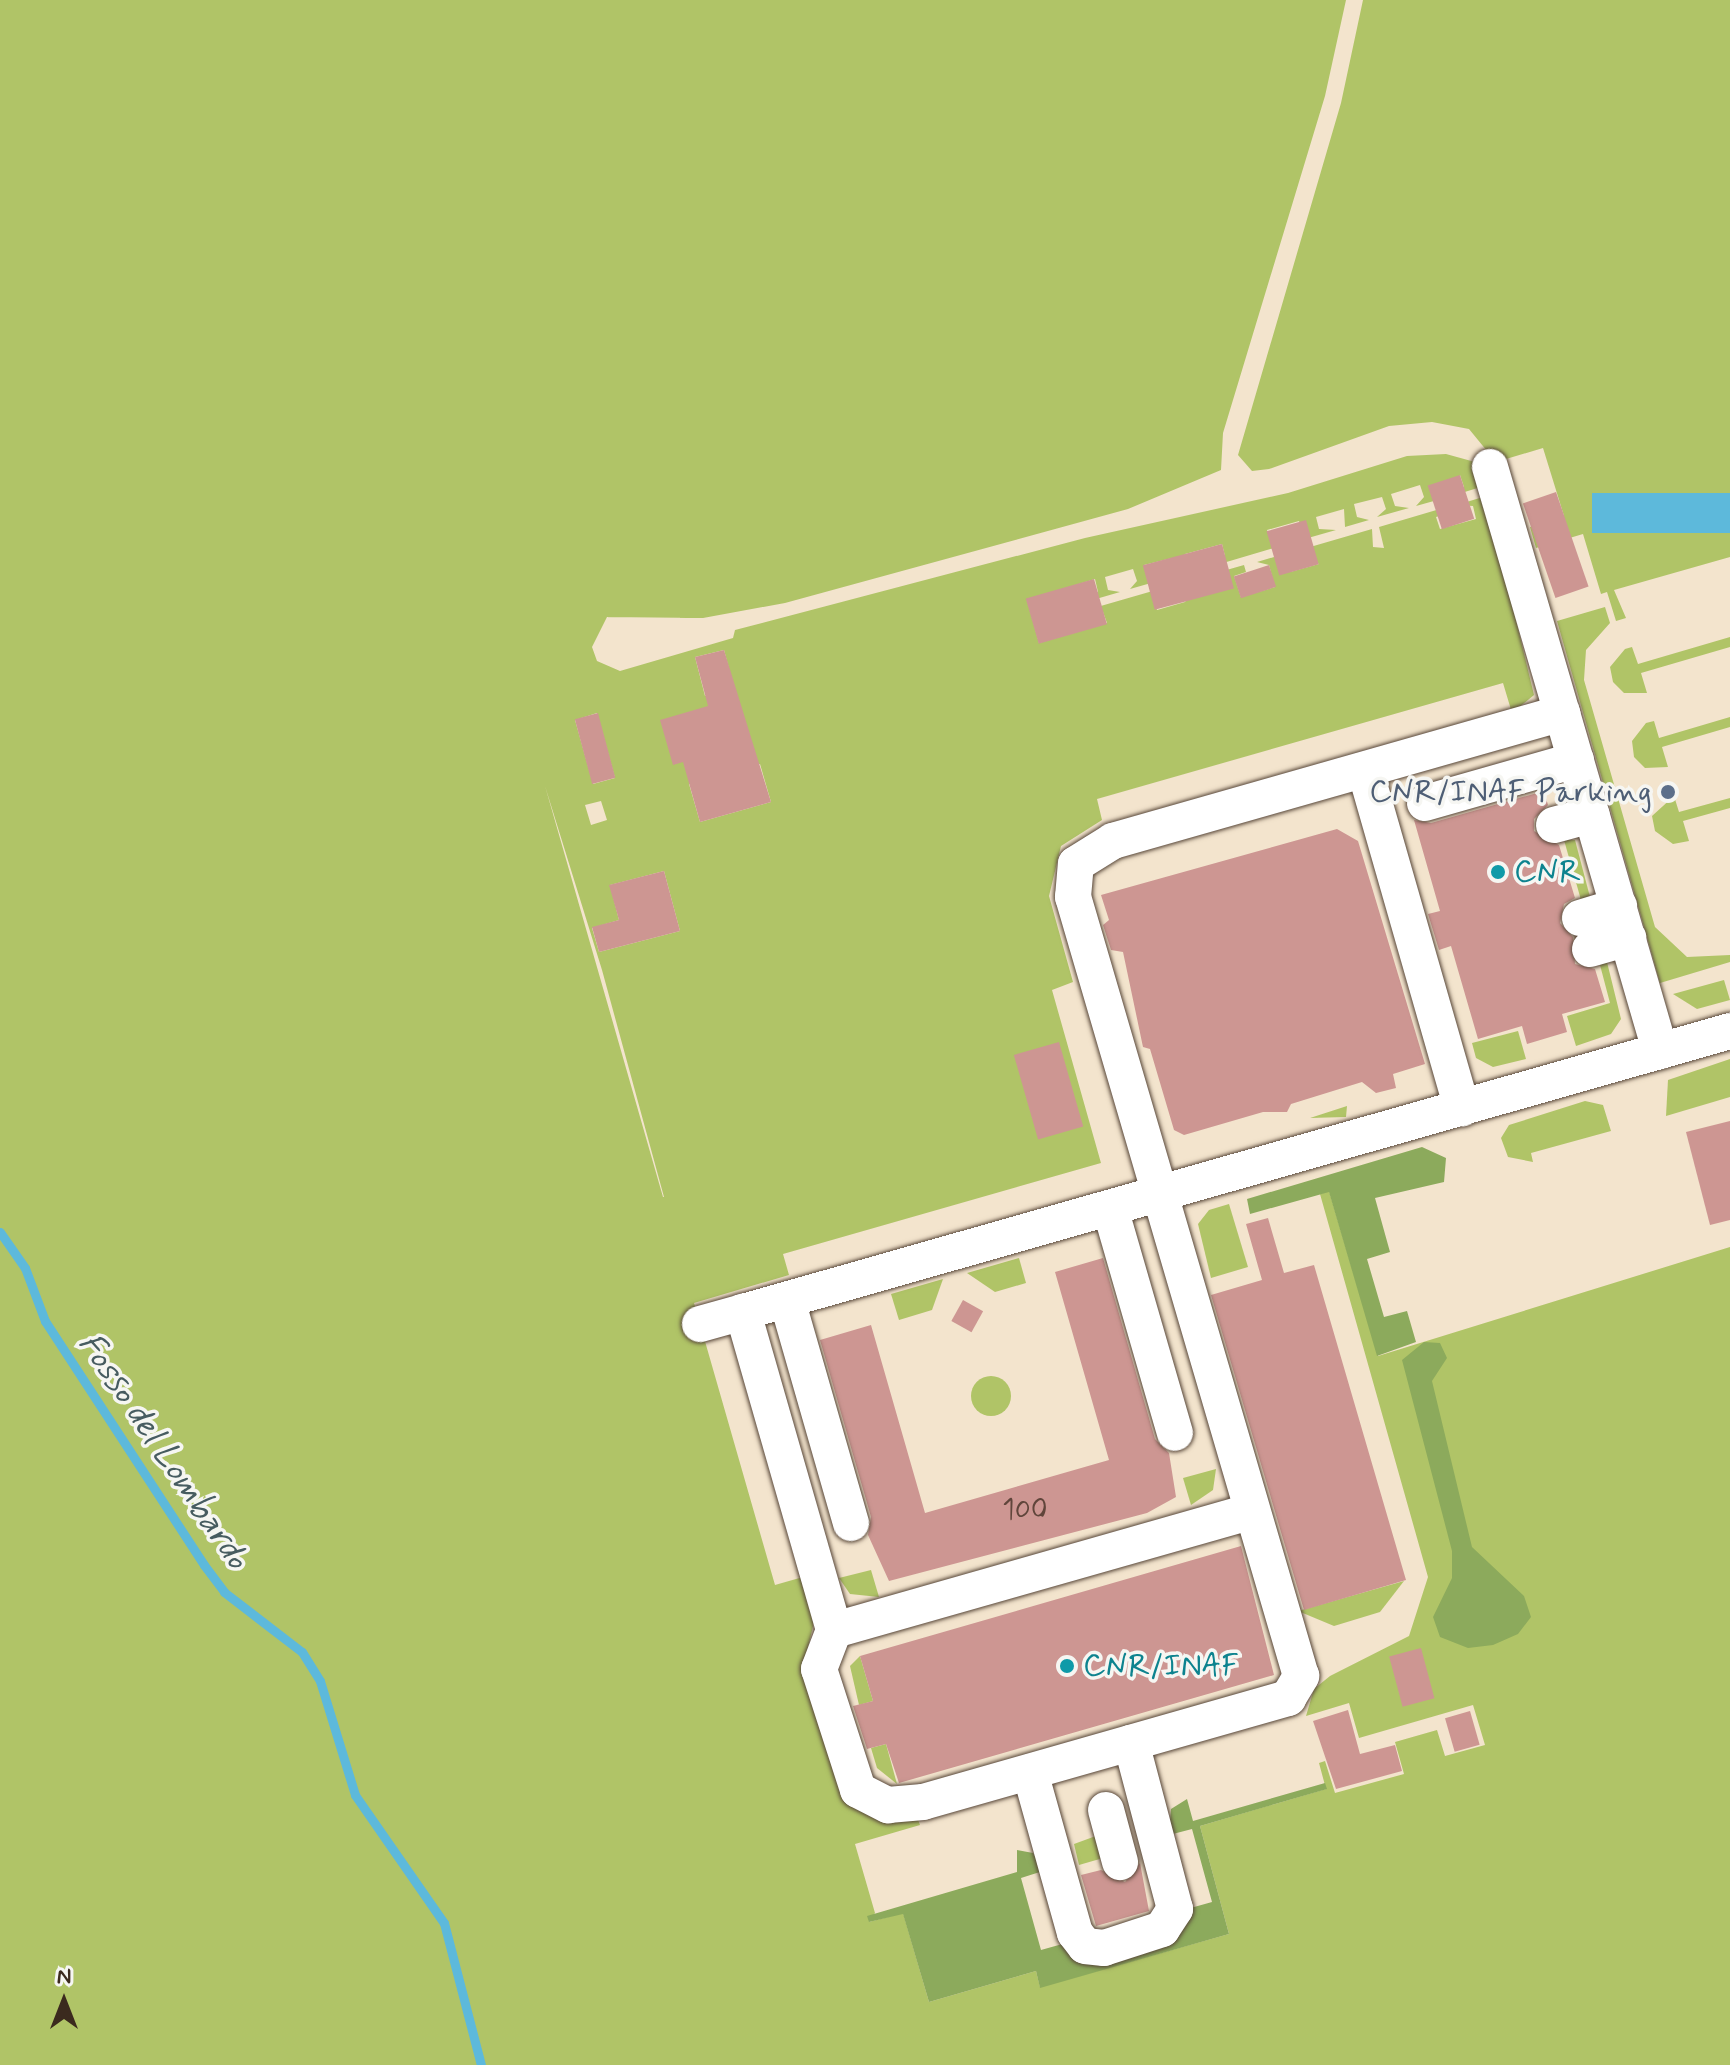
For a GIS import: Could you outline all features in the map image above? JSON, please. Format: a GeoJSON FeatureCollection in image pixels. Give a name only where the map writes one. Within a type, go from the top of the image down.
{"type":"FeatureCollection","features":[{"type":"Feature","properties":{"kind":"lane"},"geometry":{"type":"LineString","coordinates":[[1490,467],[1660,1051]]}},
{"type":"Feature","properties":{"kind":"lane"},"geometry":{"type":"LineString","coordinates":[[743,1312],[834,1630],[819,1669],[858,1790],[904,1806],[1131,1743],[1296,1690],[1299,1664],[1249,1512],[1073,897],[1076,864],[1113,841],[1562,713]]}},
{"type":"Feature","properties":{"kind":"lane"},"geometry":{"type":"LineString","coordinates":[[1425,803],[1576,760]]}},
{"type":"Feature","properties":{"kind":"lane"},"geometry":{"type":"LineString","coordinates":[[1365,770],[1462,1108]]}},
{"type":"Feature","properties":{"kind":"lane"},"geometry":{"type":"LineString","coordinates":[[1554,825],[1592,815]]}},
{"type":"Feature","properties":{"kind":"lane"},"geometry":{"type":"LineString","coordinates":[[1585,934],[1623,922]]}},
{"type":"Feature","properties":{"kind":"lane"},"geometry":{"type":"LineString","coordinates":[[700,1324],[1730,1031]]}},
{"type":"Feature","properties":{"kind":"lane"},"geometry":{"type":"LineString","coordinates":[[1110,1208],[1175,1433]]}},
{"type":"Feature","properties":{"kind":"lane"},"geometry":{"type":"LineString","coordinates":[[787,1300],[851,1523]]}},
{"type":"Feature","properties":{"kind":"lane"},"geometry":{"type":"LineString","coordinates":[[834,1630],[1030,1591],[1249,1512]]}},
{"type":"Feature","properties":{"kind":"lane"},"geometry":{"type":"LineString","coordinates":[[1030,1772],[1075,1933],[1085,1946],[1104,1948],[1162,1929],[1175,1909],[1131,1743]]}},
{"type":"Feature","properties":{"kind":"lane"},"geometry":{"type":"LineString","coordinates":[[1106,1810],[1120,1862]]}},
{"type":"Feature","properties":{"kind":"green space"},"geometry":{"type":"Polygon","coordinates":[[[0,0],[1346,0],[1325,96],[1223,433],[1221,470],[1128,509],[785,603],[703,618],[607,617],[592,647],[597,661],[620,671],[733,638],[735,630],[1085,538],[1288,493],[1407,456],[1446,454],[1475,462],[1484,486],[1455,495],[1464,487],[1460,475],[1448,497],[1416,506],[1424,497],[1420,485],[1391,494],[1395,506],[1409,508],[1377,517],[1386,509],[1382,497],[1354,504],[1357,517],[1369,520],[1345,527],[1344,509],[1316,517],[1319,529],[1336,530],[1294,542],[1303,533],[1299,521],[1267,530],[1271,543],[1284,545],[1213,566],[1225,556],[1222,544],[1185,554],[1176,570],[1172,558],[1144,565],[1147,578],[1165,579],[1130,589],[1137,581],[1133,569],[1105,577],[1108,590],[1120,592],[1072,606],[1070,600],[1098,592],[1095,579],[1027,600],[1039,643],[1107,623],[1103,612],[1073,614],[1170,586],[1153,598],[1157,610],[1185,602],[1202,577],[1244,565],[1246,572],[1234,576],[1241,597],[1275,587],[1269,565],[1257,562],[1284,554],[1290,572],[1319,564],[1293,552],[1372,529],[1373,547],[1384,548],[1379,527],[1450,506],[1452,512],[1436,517],[1440,529],[1476,519],[1473,506],[1457,505],[1486,496],[1534,695],[1512,713],[1503,683],[1097,799],[1102,820],[1061,846],[1049,896],[1073,982],[1052,990],[1101,1163],[783,1254],[789,1275],[694,1303],[775,1585],[803,1577],[814,1622],[805,1660],[835,1775],[917,1817],[920,1825],[855,1844],[875,1913],[869,1922],[903,1913],[929,2002],[1036,1971],[1040,1987],[1229,1934],[1200,1826],[1326,1789],[1319,1763],[1325,1761],[1335,1793],[1404,1774],[1395,1742],[1437,1730],[1445,1756],[1485,1745],[1473,1705],[1359,1738],[1349,1703],[1306,1716],[1314,1689],[1330,1676],[1409,1636],[1428,1577],[1320,1194],[1329,1191],[1378,1356],[1730,1247],[1730,2065],[0,2065],[0,0]],[[724,650],[695,657],[705,696],[734,687],[724,650]],[[597,713],[575,720],[593,784],[615,778],[597,713]],[[760,764],[689,784],[700,822],[771,802],[760,764]],[[545,786],[663,1197],[602,970],[545,786]],[[601,801],[585,805],[591,825],[607,820],[601,801]],[[664,871],[610,885],[619,920],[592,928],[599,952],[680,931],[664,871]]]}},
{"type":"Feature","properties":{"kind":"green space"},"geometry":{"type":"Polygon","coordinates":[[[1363,0],[1730,0],[1730,557],[1614,590],[1626,618],[1616,621],[1607,592],[1601,594],[1583,534],[1536,548],[1530,527],[1564,516],[1543,448],[1496,462],[1469,429],[1432,422],[1389,426],[1269,469],[1252,471],[1238,455],[1341,103],[1363,0]]]}},
{"type":"Feature","properties":{"kind":"green space"},"geometry":{"type":"Polygon","coordinates":[[[1605,607],[1610,623],[1586,650],[1584,680],[1655,927],[1687,957],[1730,955],[1730,962],[1660,983],[1557,621],[1605,607]]]}},
{"type":"Feature","properties":{"kind":"green space"},"geometry":{"type":"Polygon","coordinates":[[[1730,637],[1730,647],[1641,673],[1647,693],[1624,693],[1613,682],[1610,667],[1625,649],[1632,647],[1638,664],[1730,637]]]}},
{"type":"Feature","properties":{"kind":"green space"},"geometry":{"type":"Polygon","coordinates":[[[1730,717],[1730,727],[1662,747],[1668,767],[1645,768],[1634,757],[1632,741],[1646,723],[1654,721],[1659,738],[1730,717]]]}},
{"type":"Feature","properties":{"kind":"green space"},"geometry":{"type":"Polygon","coordinates":[[[1674,796],[1679,812],[1730,798],[1730,808],[1683,821],[1689,841],[1673,844],[1655,831],[1652,816],[1674,796]]]}},
{"type":"Feature","properties":{"kind":"green space"},"geometry":{"type":"Polygon","coordinates":[[[1564,840],[1575,840],[1590,897],[1581,900],[1564,840]]]}},
{"type":"Feature","properties":{"kind":"green space"},"geometry":{"type":"Polygon","coordinates":[[[1607,962],[1621,1019],[1611,1034],[1576,1046],[1567,1016],[1610,1003],[1600,965],[1607,962]]]}},
{"type":"Feature","properties":{"kind":"green space"},"geometry":{"type":"Polygon","coordinates":[[[1724,980],[1730,1000],[1697,1009],[1673,994],[1724,980]]]}},
{"type":"Feature","properties":{"kind":"green space"},"geometry":{"type":"Polygon","coordinates":[[[1518,1031],[1526,1059],[1493,1067],[1476,1058],[1472,1043],[1518,1031]]]}},
{"type":"Feature","properties":{"kind":"green space"},"geometry":{"type":"Polygon","coordinates":[[[1730,1059],[1730,1097],[1666,1116],[1668,1080],[1730,1059]]]}},
{"type":"Feature","properties":{"kind":"green space"},"geometry":{"type":"Polygon","coordinates":[[[1585,1101],[1603,1105],[1611,1131],[1531,1153],[1533,1162],[1508,1157],[1501,1138],[1509,1125],[1585,1101]]]}},
{"type":"Feature","properties":{"kind":"green space"},"geometry":{"type":"Polygon","coordinates":[[[1347,1106],[1346,1117],[1310,1118],[1347,1106]]]}},
{"type":"Feature","properties":{"kind":"green space"},"geometry":{"type":"Polygon","coordinates":[[[1422,1147],[1446,1158],[1444,1182],[1375,1198],[1390,1252],[1367,1259],[1384,1317],[1407,1311],[1416,1342],[1377,1356],[1329,1192],[1250,1214],[1247,1199],[1422,1147]]]}},
{"type":"Feature","properties":{"kind":"green space"},"geometry":{"type":"Polygon","coordinates":[[[1229,1204],[1248,1267],[1211,1278],[1198,1224],[1209,1210],[1229,1204]]]}},
{"type":"Feature","properties":{"kind":"green space"},"geometry":{"type":"Polygon","coordinates":[[[1019,1258],[1026,1283],[995,1292],[967,1273],[1019,1258]]]}},
{"type":"Feature","properties":{"kind":"green space"},"geometry":{"type":"Polygon","coordinates":[[[943,1279],[932,1310],[899,1320],[891,1294],[943,1279]]]}},
{"type":"Feature","properties":{"kind":"green space"},"geometry":{"type":"Polygon","coordinates":[[[1424,1342],[1440,1343],[1447,1358],[1432,1381],[1472,1547],[1524,1596],[1531,1617],[1518,1634],[1493,1645],[1468,1648],[1440,1637],[1433,1617],[1452,1578],[1452,1551],[1402,1360],[1424,1342]]]}},
{"type":"Feature","properties":{"kind":"green space"},"geometry":{"type":"Polygon","coordinates":[[[991,1376],[1005,1382],[1011,1396],[1005,1410],[991,1416],[977,1410],[971,1396],[977,1382],[991,1376]]]}},
{"type":"Feature","properties":{"kind":"green space"},"geometry":{"type":"Polygon","coordinates":[[[1216,1469],[1213,1490],[1191,1505],[1183,1478],[1216,1469]]]}},
{"type":"Feature","properties":{"kind":"green space"},"geometry":{"type":"Polygon","coordinates":[[[871,1570],[879,1597],[850,1594],[839,1578],[871,1570]]]}},
{"type":"Feature","properties":{"kind":"green space"},"geometry":{"type":"Polygon","coordinates":[[[1404,1581],[1380,1612],[1334,1626],[1298,1611],[1404,1581]]]}},
{"type":"Feature","properties":{"kind":"green space"},"geometry":{"type":"Polygon","coordinates":[[[860,1656],[873,1701],[859,1705],[850,1666],[860,1656]]]}},
{"type":"Feature","properties":{"kind":"green space"},"geometry":{"type":"Polygon","coordinates":[[[886,1744],[897,1784],[877,1768],[871,1748],[886,1744]]]}},
{"type":"Feature","properties":{"kind":"green space"},"geometry":{"type":"Polygon","coordinates":[[[1325,1783],[1327,1789],[1200,1826],[1229,1934],[1040,1988],[1036,1971],[929,2002],[903,1914],[869,1922],[867,1916],[1017,1872],[1017,1850],[1033,1853],[1043,1871],[1021,1878],[1041,1950],[1212,1902],[1192,1829],[1169,1835],[1171,1809],[1187,1799],[1193,1821],[1325,1783]]]}},
{"type":"Feature","properties":{"kind":"green space"},"geometry":{"type":"Polygon","coordinates":[[[1104,1833],[1110,1856],[1079,1865],[1074,1844],[1104,1833]]]}},
{"type":"Feature","properties":{"kind":"water"},"geometry":{"type":"Polygon","coordinates":[[[1592,493],[1730,493],[1730,533],[1592,533],[1592,493]]]}},
{"type":"Feature","properties":{"kind":"building"},"geometry":{"type":"Polygon","coordinates":[[[1460,475],[1474,519],[1442,529],[1428,486],[1460,475]]]}},
{"type":"Feature","properties":{"kind":"building"},"geometry":{"type":"Polygon","coordinates":[[[1556,492],[1589,587],[1555,598],[1523,503],[1556,492]]]}},
{"type":"Feature","properties":{"kind":"building"},"geometry":{"type":"Polygon","coordinates":[[[1306,520],[1319,564],[1279,576],[1267,531],[1306,520]]]}},
{"type":"Feature","properties":{"kind":"building"},"geometry":{"type":"Polygon","coordinates":[[[1222,544],[1234,588],[1155,610],[1143,565],[1222,544]]]}},
{"type":"Feature","properties":{"kind":"building"},"geometry":{"type":"Polygon","coordinates":[[[1269,565],[1276,587],[1241,598],[1234,576],[1269,565]]]}},
{"type":"Feature","properties":{"kind":"building"},"geometry":{"type":"Polygon","coordinates":[[[1094,579],[1107,624],[1039,644],[1026,599],[1094,579]]]}},
{"type":"Feature","properties":{"kind":"building"},"geometry":{"type":"Polygon","coordinates":[[[724,650],[771,802],[700,822],[683,762],[673,765],[660,720],[708,706],[695,657],[724,650]]]}},
{"type":"Feature","properties":{"kind":"building"},"geometry":{"type":"Polygon","coordinates":[[[598,713],[615,778],[592,784],[575,719],[598,713]]]}},
{"type":"Feature","properties":{"kind":"building","name":"CNR"},"geometry":{"type":"Polygon","coordinates":[[[1544,791],[1548,805],[1534,819],[1534,831],[1559,845],[1575,898],[1564,904],[1560,923],[1573,937],[1575,964],[1595,969],[1605,1002],[1562,1014],[1567,1032],[1527,1044],[1522,1026],[1478,1039],[1451,946],[1439,950],[1428,914],[1440,911],[1414,820],[1431,823],[1544,791]]]}},
{"type":"Feature","properties":{"kind":"building"},"geometry":{"type":"Polygon","coordinates":[[[1337,829],[1358,841],[1425,1064],[1393,1074],[1396,1088],[1376,1093],[1362,1082],[1291,1104],[1287,1112],[1263,1112],[1184,1135],[1174,1130],[1150,1049],[1143,1047],[1123,952],[1111,950],[1103,925],[1109,920],[1101,895],[1337,829]]]}},
{"type":"Feature","properties":{"kind":"building"},"geometry":{"type":"Polygon","coordinates":[[[664,871],[680,931],[599,952],[592,927],[619,920],[609,885],[664,871]]]}},
{"type":"Feature","properties":{"kind":"building"},"geometry":{"type":"Polygon","coordinates":[[[1059,1042],[1083,1127],[1038,1140],[1014,1055],[1059,1042]]]}},
{"type":"Feature","properties":{"kind":"building"},"geometry":{"type":"Polygon","coordinates":[[[1730,1121],[1730,1220],[1710,1225],[1686,1132],[1730,1121]]]}},
{"type":"Feature","properties":{"kind":"building","name":"CNR/INAF"},"geometry":{"type":"Polygon","coordinates":[[[1268,1218],[1284,1273],[1314,1265],[1406,1580],[1304,1610],[1211,1295],[1262,1280],[1246,1224],[1268,1218]]]}},
{"type":"Feature","properties":{"kind":"building"},"geometry":{"type":"Polygon","coordinates":[[[1103,1258],[1155,1439],[1169,1453],[1176,1497],[1147,1513],[889,1581],[868,1535],[871,1517],[820,1340],[871,1325],[925,1513],[1109,1460],[1055,1272],[1103,1258]]]}},
{"type":"Feature","properties":{"kind":"building"},"geometry":{"type":"Polygon","coordinates":[[[963,1300],[983,1311],[971,1332],[951,1321],[963,1300]]]}},
{"type":"Feature","properties":{"kind":"building","name":"CNR/INAF"},"geometry":{"type":"Polygon","coordinates":[[[1241,1546],[1274,1675],[899,1783],[886,1744],[867,1749],[853,1706],[873,1701],[860,1656],[1241,1546]]]}},
{"type":"Feature","properties":{"kind":"building"},"geometry":{"type":"Polygon","coordinates":[[[1421,1648],[1434,1698],[1403,1707],[1389,1657],[1421,1648]]]}},
{"type":"Feature","properties":{"kind":"building"},"geometry":{"type":"Polygon","coordinates":[[[1348,1710],[1360,1754],[1395,1745],[1402,1771],[1336,1789],[1313,1721],[1348,1710]]]}},
{"type":"Feature","properties":{"kind":"building"},"geometry":{"type":"Polygon","coordinates":[[[1470,1711],[1480,1745],[1455,1752],[1445,1718],[1470,1711]]]}},
{"type":"Feature","properties":{"kind":"building"},"geometry":{"type":"Polygon","coordinates":[[[1140,1863],[1149,1911],[1096,1926],[1081,1875],[1101,1870],[1125,1882],[1140,1863]]]}},
{"type":"Feature","properties":{"kind":"waterway","name":"Fosso del Lombardo"},"geometry":{"type":"LineString","coordinates":[[0,1232],[25,1268],[45,1321],[204,1565],[224,1592],[302,1652],[320,1681],[355,1795],[444,1923],[481,2065]]}},
{"type":"Feature","properties":{"kind":"place","name":"CNR/INAF Parking"},"geometry":{"type":"Point","coordinates":[1668,792]}},
{"type":"Feature","properties":{"kind":"place","name":"CNR"},"geometry":{"type":"Point","coordinates":[1498,872]}},
{"type":"Feature","properties":{"kind":"place","name":"CNR/INAF"},"geometry":{"type":"Point","coordinates":[1067,1666]}}]}
